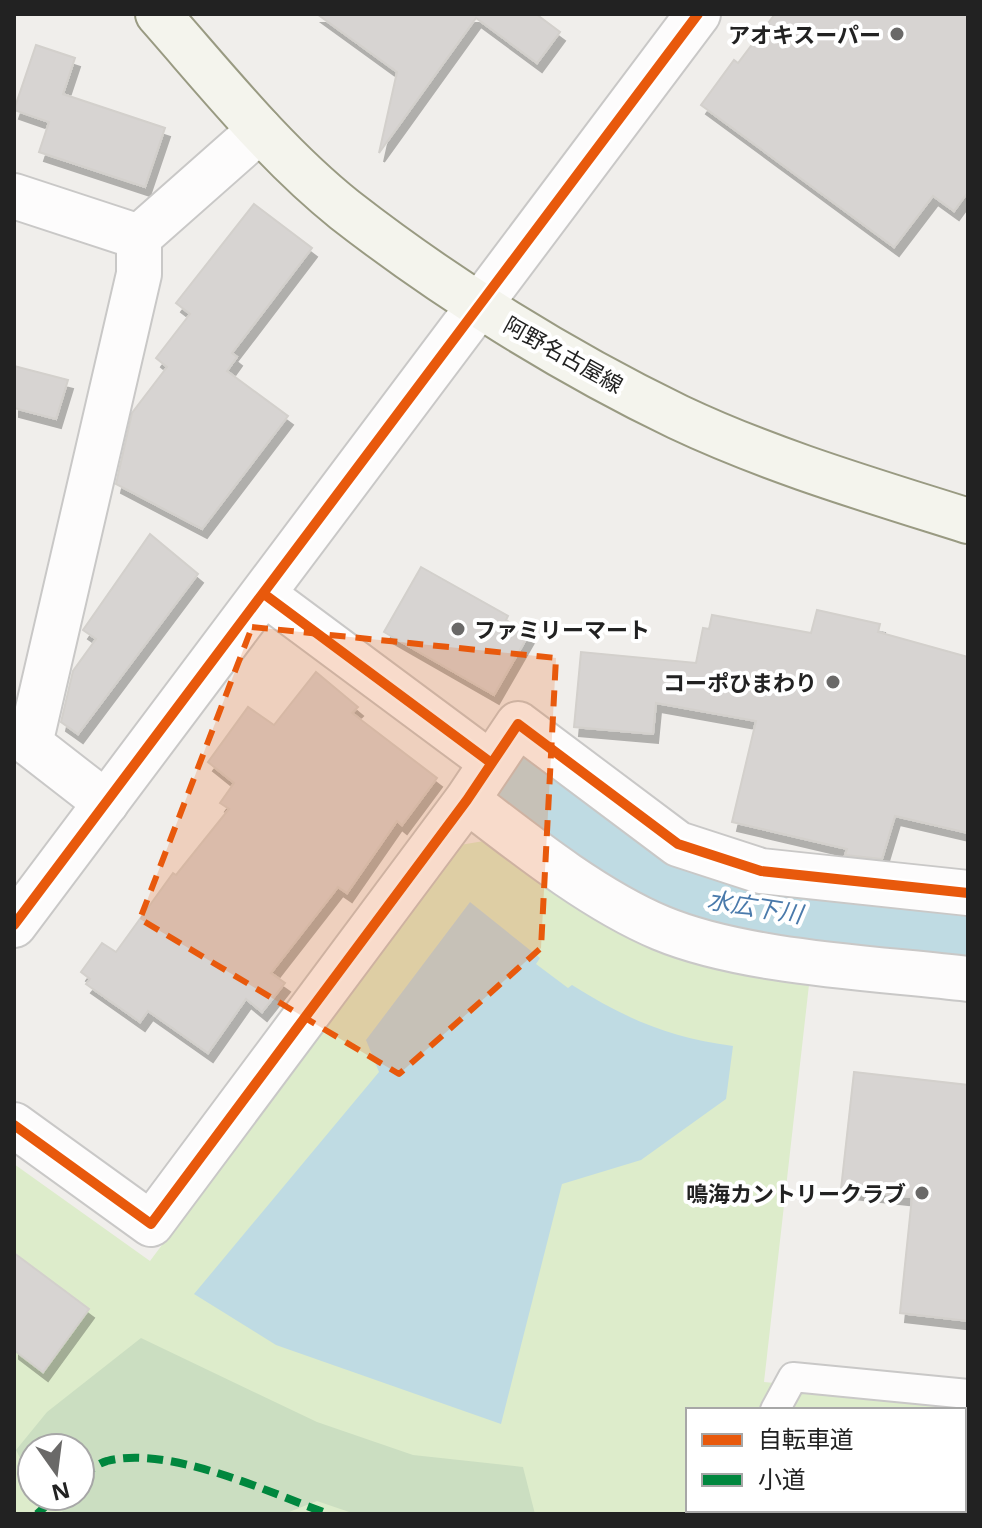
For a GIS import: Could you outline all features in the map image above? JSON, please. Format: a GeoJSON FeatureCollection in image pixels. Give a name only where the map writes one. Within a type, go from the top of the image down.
{"type":"FeatureCollection","features":[{"type":"Feature","properties":{"kind":"main road","name":"阿野名古屋線"},"geometry":{"type":"LineString","coordinates":[[158,14],[260,130],[344,209],[478,305],[679,417],[832,478],[968,521]]}},
{"type":"Feature","properties":{"kind":"street"},"geometry":{"type":"LineString","coordinates":[[14,925],[698,14]]}},
{"type":"Feature","properties":{"kind":"street"},"geometry":{"type":"LineString","coordinates":[[106,803],[30,744],[139,274],[139,237],[260,130]]}},
{"type":"Feature","properties":{"kind":"street"},"geometry":{"type":"LineString","coordinates":[[14,196],[139,237]]}},
{"type":"Feature","properties":{"kind":"street"},"geometry":{"type":"LineString","coordinates":[[264,594],[490,762]]}},
{"type":"Feature","properties":{"kind":"street"},"geometry":{"type":"LineString","coordinates":[[14,1125],[151,1224],[467,800],[518,724],[678,844],[761,871],[968,893]]}},
{"type":"Feature","properties":{"kind":"street"},"geometry":{"type":"LineString","coordinates":[[467,800],[595,890],[661,928],[750,952],[968,979]]}},
{"type":"Feature","properties":{"kind":"lane"},"geometry":{"type":"LineString","coordinates":[[776,1408],[793,1377],[968,1394]]}},
{"type":"Feature","properties":{"kind":"highlighted area"},"geometry":{"type":"Polygon","coordinates":[[[252,627],[556,658],[541,948],[399,1074],[140,919],[252,627]]]}},
{"type":"Feature","properties":{"kind":"green space","name":"鳴海カントリークラブ"},"geometry":{"type":"Polygon","coordinates":[[[484,841],[810,976],[764,1382],[968,1402],[968,1514],[14,1514],[14,1164],[150,1261],[460,845],[484,841]]]}},
{"type":"Feature","properties":{"kind":"green space"},"geometry":{"type":"Polygon","coordinates":[[[141,1338],[317,1422],[413,1455],[523,1467],[535,1514],[355,1514],[317,1501],[284,1514],[65,1514],[63,1512],[96,1512],[96,1432],[31,1432],[47,1412],[141,1338]]]}},
{"type":"Feature","properties":{"kind":"water"},"geometry":{"type":"Polygon","coordinates":[[[470,902],[540,958],[536,964],[568,988],[572,985],[648,1025],[689,1038],[733,1046],[726,1099],[641,1160],[562,1184],[501,1424],[276,1345],[194,1294],[379,1072],[366,1040],[470,902]]]}},
{"type":"Feature","properties":{"kind":"building"},"geometry":{"type":"Polygon","coordinates":[[[317,14],[536,14],[560,32],[537,63],[476,18],[379,153],[397,72],[317,14]]]}},
{"type":"Feature","properties":{"kind":"building"},"geometry":{"type":"Polygon","coordinates":[[[775,14],[968,14],[968,192],[954,211],[933,196],[894,247],[701,105],[734,60],[738,63],[775,14]]]}},
{"type":"Feature","properties":{"kind":"building"},"geometry":{"type":"Polygon","coordinates":[[[36,45],[75,58],[63,94],[165,128],[145,187],[39,152],[49,122],[14,110],[36,45]]]}},
{"type":"Feature","properties":{"kind":"building"},"geometry":{"type":"Polygon","coordinates":[[[254,204],[312,248],[232,353],[237,357],[227,371],[288,416],[202,529],[116,484],[132,413],[167,367],[156,358],[190,314],[176,303],[254,204]]]}},
{"type":"Feature","properties":{"kind":"building"},"geometry":{"type":"Polygon","coordinates":[[[14,366],[68,380],[56,419],[14,408],[14,366]]]}},
{"type":"Feature","properties":{"kind":"building"},"geometry":{"type":"Polygon","coordinates":[[[150,534],[198,574],[78,734],[61,722],[73,671],[96,639],[83,630],[150,534]]]}},
{"type":"Feature","properties":{"kind":"building"},"geometry":{"type":"Polygon","coordinates":[[[421,567],[508,616],[506,620],[529,634],[494,695],[384,632],[421,567]]]}},
{"type":"Feature","properties":{"kind":"building"},"geometry":{"type":"Polygon","coordinates":[[[817,610],[880,624],[878,632],[968,657],[968,833],[895,816],[882,859],[845,855],[847,849],[732,822],[756,721],[656,703],[653,734],[574,727],[581,652],[696,663],[703,628],[709,629],[712,615],[811,633],[817,610]]]}},
{"type":"Feature","properties":{"kind":"building"},"geometry":{"type":"Polygon","coordinates":[[[316,672],[358,707],[352,713],[437,778],[402,825],[397,821],[347,893],[338,887],[271,973],[285,983],[262,1012],[246,999],[208,1053],[148,1011],[140,1022],[86,984],[90,979],[81,972],[102,943],[116,952],[173,873],[176,875],[229,809],[220,803],[234,783],[208,762],[248,707],[274,725],[316,672]]]}},
{"type":"Feature","properties":{"kind":"building","name":"鳴海カントリークラブ"},"geometry":{"type":"Polygon","coordinates":[[[854,1072],[968,1085],[968,1321],[900,1313],[912,1197],[841,1189],[854,1072]]]}},
{"type":"Feature","properties":{"kind":"building"},"geometry":{"type":"Polygon","coordinates":[[[14,1253],[89,1309],[43,1372],[14,1350],[14,1253]]]}},
{"type":"Feature","properties":{"kind":"waterway","name":"水広下川"},"geometry":{"type":"LineString","coordinates":[[524,789],[631,866],[666,886],[698,898],[734,908],[814,921],[968,936]]}},
{"type":"Feature","properties":{"kind":"marked path"},"geometry":{"type":"LineString","coordinates":[[96,1467],[107,1461],[131,1458],[158,1459],[245,1482],[323,1512]]}},
{"type":"Feature","properties":{"kind":"cycle path"},"geometry":{"type":"LineString","coordinates":[[14,925],[698,14]]}},
{"type":"Feature","properties":{"kind":"cycle path"},"geometry":{"type":"LineString","coordinates":[[264,594],[490,762]]}},
{"type":"Feature","properties":{"kind":"cycle path"},"geometry":{"type":"LineString","coordinates":[[14,1125],[151,1224],[467,800],[518,724],[678,844],[761,871],[968,893]]}},
{"type":"Feature","properties":{"kind":"place","name":"アオキスーパー"},"geometry":{"type":"Point","coordinates":[897,34]}},
{"type":"Feature","properties":{"kind":"place","name":"ファミリーマート"},"geometry":{"type":"Point","coordinates":[458,629]}},
{"type":"Feature","properties":{"kind":"place","name":"コーポひまわり"},"geometry":{"type":"Point","coordinates":[833,682]}},
{"type":"Feature","properties":{"kind":"place","name":"鳴海カントリークラブ"},"geometry":{"type":"Point","coordinates":[922,1193]}}]}
